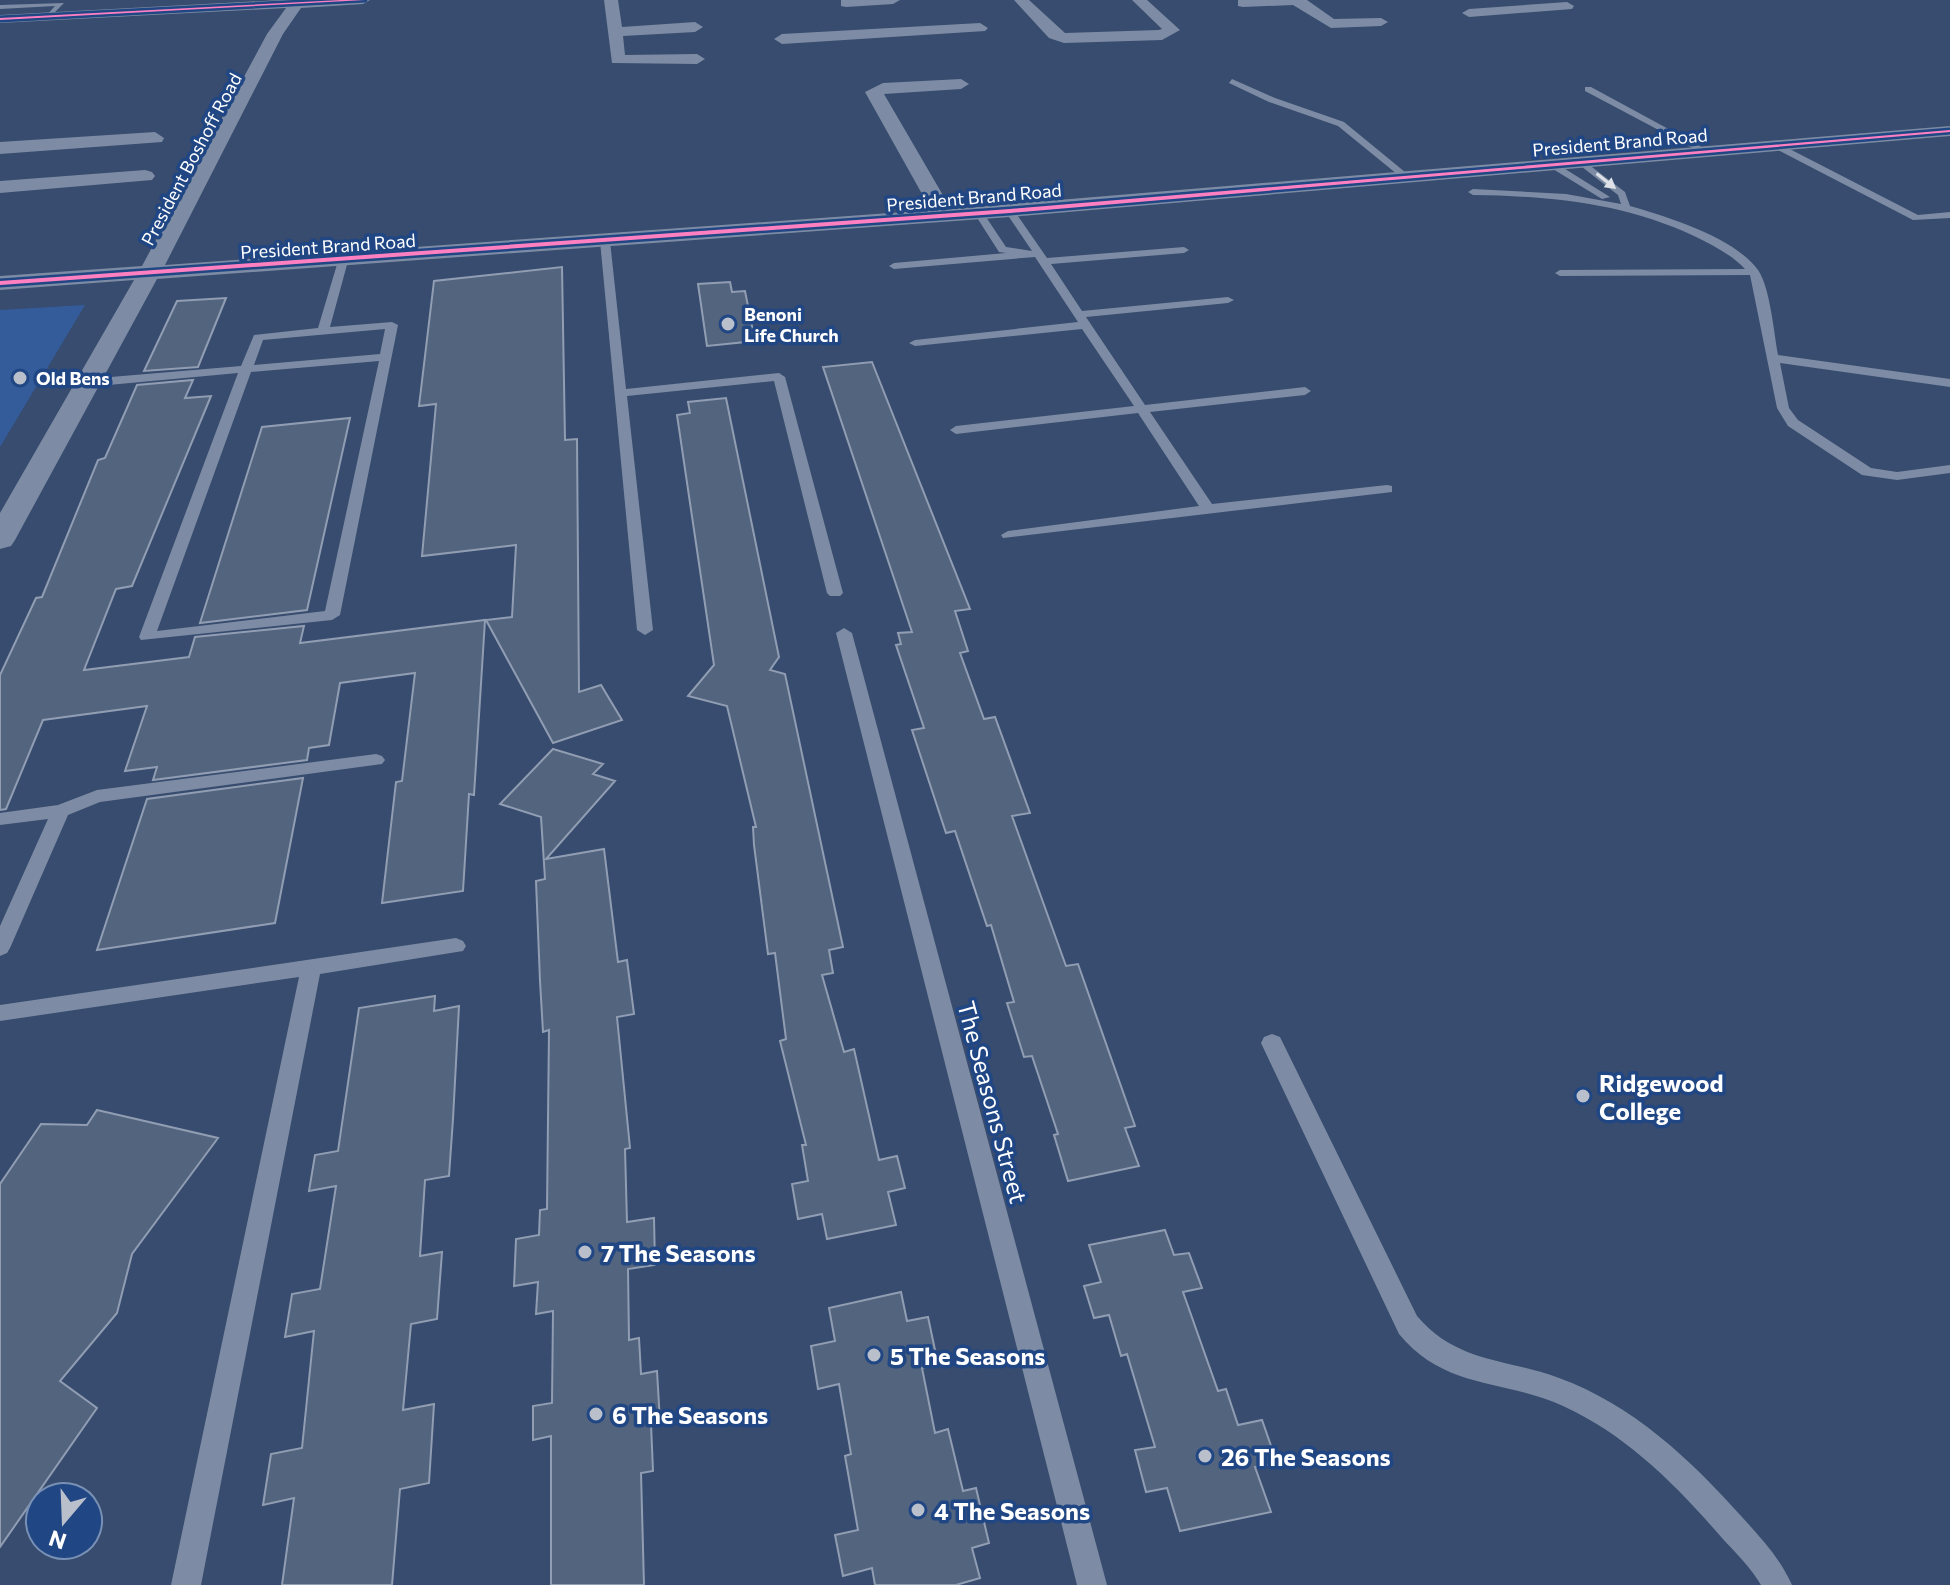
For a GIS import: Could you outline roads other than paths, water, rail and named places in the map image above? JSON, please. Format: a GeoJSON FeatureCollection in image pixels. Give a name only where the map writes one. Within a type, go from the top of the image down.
{"type":"FeatureCollection","features":[{"type":"Feature","properties":{"kind":"street"},"geometry":{"type":"LineString","coordinates":[[0,19],[363,0]]}},
{"type":"Feature","properties":{"kind":"street"},"geometry":{"type":"LineString","coordinates":[[611,0],[617,59],[697,59]]}},
{"type":"Feature","properties":{"kind":"street"},"geometry":{"type":"LineString","coordinates":[[864,34],[845,1],[893,0]]}},
{"type":"Feature","properties":{"kind":"street"},"geometry":{"type":"LineString","coordinates":[[1021,0],[1054,35],[1071,40],[1162,35],[1172,30],[1139,0]]}},
{"type":"Feature","properties":{"kind":"street"},"geometry":{"type":"LineString","coordinates":[[1243,3],[1297,0],[1331,24]]}},
{"type":"Feature","properties":{"kind":"street","name":"President Boshoff Road"},"geometry":{"type":"LineString","coordinates":[[0,540],[148,275],[249,81],[297,2]]}},
{"type":"Feature","properties":{"kind":"street"},"geometry":{"type":"LineString","coordinates":[[1468,6],[1488,12],[1567,6]]}},
{"type":"Feature","properties":{"kind":"street"},"geometry":{"type":"LineString","coordinates":[[1300,26],[1381,22]]}},
{"type":"Feature","properties":{"kind":"street"},"geometry":{"type":"LineString","coordinates":[[614,32],[695,27]]}},
{"type":"Feature","properties":{"kind":"street"},"geometry":{"type":"LineString","coordinates":[[782,39],[980,28]]}},
{"type":"Feature","properties":{"kind":"street"},"geometry":{"type":"LineString","coordinates":[[945,216],[874,92],[883,88],[961,84]]}},
{"type":"Feature","properties":{"kind":"street","name":"President Brand Road"},"geometry":{"type":"LineString","coordinates":[[0,283],[148,275],[1010,211],[1950,131]]}},
{"type":"Feature","properties":{"kind":"street"},"geometry":{"type":"LineString","coordinates":[[0,148],[155,138]]}},
{"type":"Feature","properties":{"kind":"street"},"geometry":{"type":"LineString","coordinates":[[0,187],[145,176]]}},
{"type":"Feature","properties":{"kind":"lane"},"geometry":{"type":"LineString","coordinates":[[0,7],[62,4],[49,16]]}},
{"type":"Feature","properties":{"kind":"lane"},"geometry":{"type":"LineString","coordinates":[[1232,81],[1272,100],[1341,124],[1406,177]]}},
{"type":"Feature","properties":{"kind":"lane"},"geometry":{"type":"LineString","coordinates":[[1588,89],[1705,151]]}},
{"type":"Feature","properties":{"kind":"lane"},"geometry":{"type":"LineString","coordinates":[[1775,145],[1916,218],[1950,215]]}},
{"type":"Feature","properties":{"kind":"lane"},"geometry":{"type":"LineString","coordinates":[[1580,161],[1622,194],[1626,205]]}},
{"type":"Feature","properties":{"kind":"lane"},"geometry":{"type":"LineString","coordinates":[[1551,164],[1600,195],[1692,231],[1729,250],[1754,272],[1783,408],[1793,423],[1867,472],[1897,476],[1950,469]]}},
{"type":"Feature","properties":{"kind":"lane"},"geometry":{"type":"LineString","coordinates":[[1473,192],[1559,196],[1626,205]]}},
{"type":"Feature","properties":{"kind":"lane"},"geometry":{"type":"LineString","coordinates":[[1010,211],[1208,509]]}},
{"type":"Feature","properties":{"kind":"lane"},"geometry":{"type":"LineString","coordinates":[[979,213],[1003,250],[1039,258]]}},
{"type":"Feature","properties":{"kind":"lane"},"geometry":{"type":"LineString","coordinates":[[605,241],[645,630]]}},
{"type":"Feature","properties":{"kind":"lane"},"geometry":{"type":"LineString","coordinates":[[894,266],[1184,250]]}},
{"type":"Feature","properties":{"kind":"lane"},"geometry":{"type":"LineString","coordinates":[[323,331],[343,261]]}},
{"type":"Feature","properties":{"kind":"lane"},"geometry":{"type":"LineString","coordinates":[[1560,273],[1754,272]]}},
{"type":"Feature","properties":{"kind":"lane"},"geometry":{"type":"LineString","coordinates":[[915,343],[1228,300]]}},
{"type":"Feature","properties":{"kind":"lane"},"geometry":{"type":"LineString","coordinates":[[392,325],[332,615],[147,637],[258,337],[323,331],[392,325]]}},
{"type":"Feature","properties":{"kind":"lane"},"geometry":{"type":"LineString","coordinates":[[87,383],[386,357]]}},
{"type":"Feature","properties":{"kind":"lane"},"geometry":{"type":"LineString","coordinates":[[1773,358],[1950,383]]}},
{"type":"Feature","properties":{"kind":"lane"},"geometry":{"type":"LineString","coordinates":[[621,393],[779,377],[835,593]]}},
{"type":"Feature","properties":{"kind":"lane"},"geometry":{"type":"LineString","coordinates":[[956,430],[1305,391]]}},
{"type":"Feature","properties":{"kind":"lane"},"geometry":{"type":"LineString","coordinates":[[1008,535],[1387,489]]}},
{"type":"Feature","properties":{"kind":"lane","name":"The Seasons Street"},"geometry":{"type":"LineString","coordinates":[[844,633],[1092,1585]]}},
{"type":"Feature","properties":{"kind":"lane"},"geometry":{"type":"LineString","coordinates":[[0,819],[61,811],[97,796],[376,760]]}},
{"type":"Feature","properties":{"kind":"lane"},"geometry":{"type":"LineString","coordinates":[[0,948],[61,811]]}},
{"type":"Feature","properties":{"kind":"lane"},"geometry":{"type":"LineString","coordinates":[[0,1013],[456,946]]}},
{"type":"Feature","properties":{"kind":"lane"},"geometry":{"type":"LineString","coordinates":[[186,1585],[311,967]]}},
{"type":"Feature","properties":{"kind":"lane"},"geometry":{"type":"LineString","coordinates":[[1272,1043],[1408,1325],[1429,1348],[1456,1363],[1506,1373],[1572,1396],[1653,1445],[1767,1567],[1777,1585]]}},
{"type":"Feature","properties":{"kind":"place","name":"Benoni Life Church"},"geometry":{"type":"Point","coordinates":[728,324]}},
{"type":"Feature","properties":{"kind":"place","name":"Old Bens"},"geometry":{"type":"Point","coordinates":[20,378]}},
{"type":"Feature","properties":{"kind":"place","name":"Ridgewood College"},"geometry":{"type":"Point","coordinates":[1583,1096]}},
{"type":"Feature","properties":{"kind":"place","name":"7 The Seasons"},"geometry":{"type":"Point","coordinates":[585,1252]}},
{"type":"Feature","properties":{"kind":"place","name":"5 The Seasons"},"geometry":{"type":"Point","coordinates":[874,1355]}},
{"type":"Feature","properties":{"kind":"place","name":"6 The Seasons"},"geometry":{"type":"Point","coordinates":[596,1414]}},
{"type":"Feature","properties":{"kind":"place","name":"26 The Seasons"},"geometry":{"type":"Point","coordinates":[1205,1456]}},
{"type":"Feature","properties":{"kind":"place","name":"4 The Seasons"},"geometry":{"type":"Point","coordinates":[918,1510]}}]}
